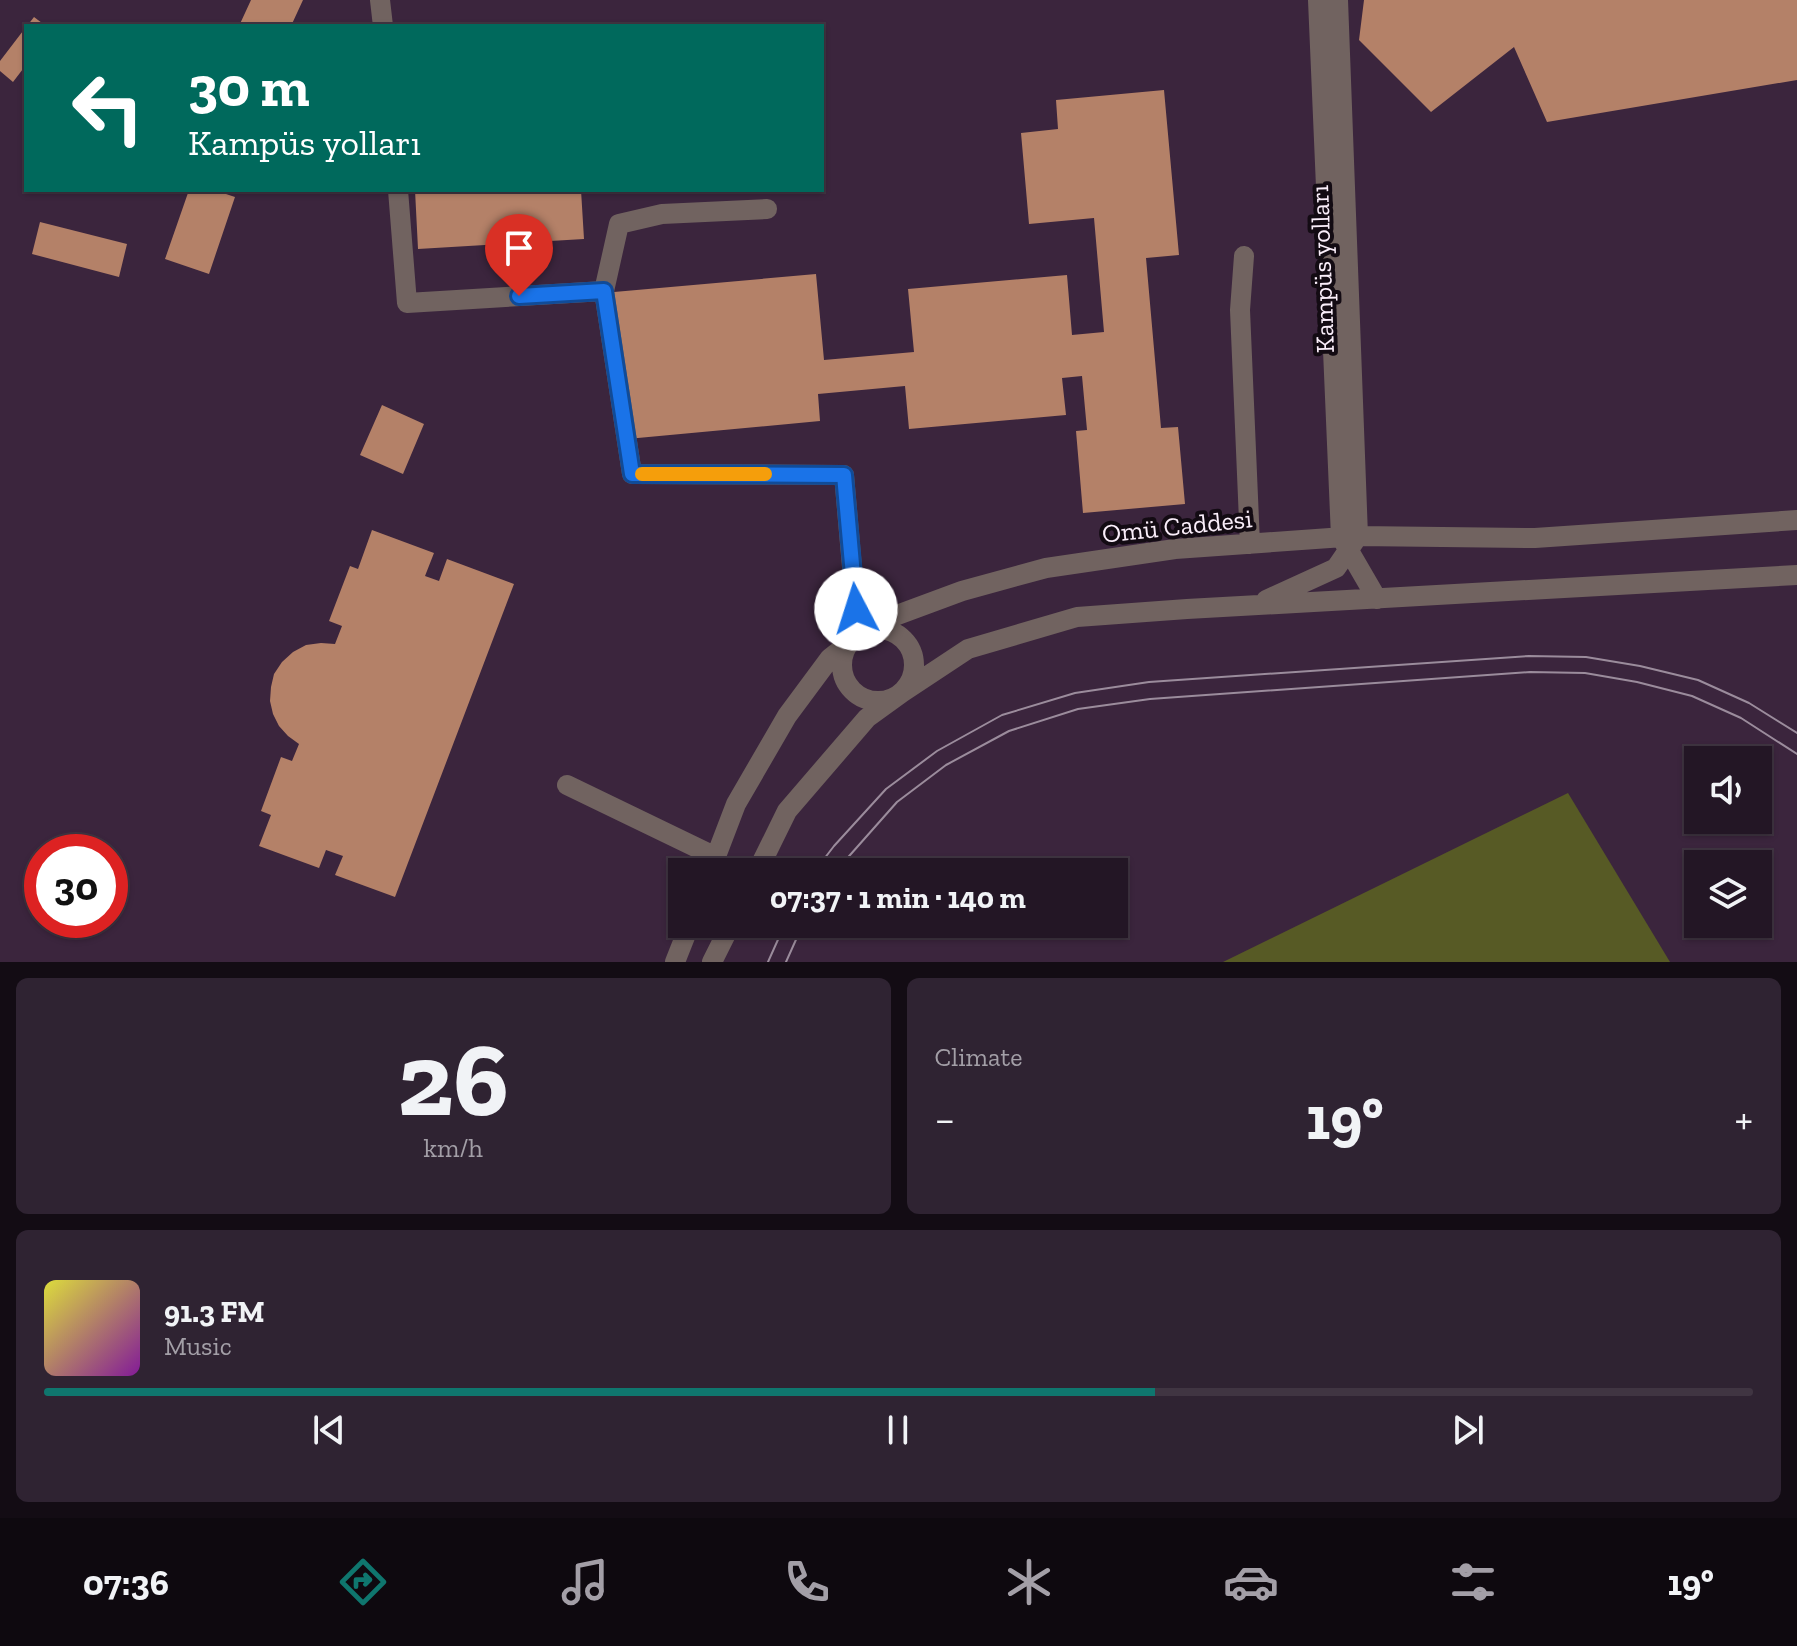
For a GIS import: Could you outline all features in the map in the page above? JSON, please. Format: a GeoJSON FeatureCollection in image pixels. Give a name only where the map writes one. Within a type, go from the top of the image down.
{"type":"FeatureCollection","features":[{"type":"Feature","properties":{"kind":"street"},"geometry":{"type":"LineString","coordinates":[[380,0],[383,24]]}},
{"type":"Feature","properties":{"kind":"street"},"geometry":{"type":"LineString","coordinates":[[1318,0],[1349,541],[1377,599]]}},
{"type":"Feature","properties":{"kind":"street","name":"Kampüs yolları"},"geometry":{"type":"LineString","coordinates":[[1338,0],[1349,541]]}},
{"type":"Feature","properties":{"kind":"street"},"geometry":{"type":"LineString","coordinates":[[398,192],[407,303],[604,291]]}},
{"type":"Feature","properties":{"kind":"street"},"geometry":{"type":"LineString","coordinates":[[767,209],[662,214],[619,224],[604,291],[632,474],[844,475],[858,636]]}},
{"type":"Feature","properties":{"kind":"street"},"geometry":{"type":"LineString","coordinates":[[1244,256],[1240,310],[1250,544]]}},
{"type":"Feature","properties":{"kind":"street","name":"Omü Caddesi"},"geometry":{"type":"LineString","coordinates":[[715,858],[736,804],[787,716],[830,658],[881,621],[962,591],[1046,568],[1175,549],[1250,544],[1535,538],[1797,520]]}},
{"type":"Feature","properties":{"kind":"street"},"geometry":{"type":"LineString","coordinates":[[1255,605],[1336,568],[1349,541]]}},
{"type":"Feature","properties":{"kind":"street"},"geometry":{"type":"LineString","coordinates":[[764,858],[787,811],[867,718],[968,649],[1077,617],[1794,577]]}},
{"type":"Feature","properties":{"kind":"street"},"geometry":{"type":"LineString","coordinates":[[881,629],[903,638],[914,659],[914,671],[903,692],[881,701],[870,700],[850,687],[842,666],[844,654],[858,636],[869,630],[881,629]]}},
{"type":"Feature","properties":{"kind":"street"},"geometry":{"type":"LineString","coordinates":[[567,785],[702,858]]}},
{"type":"Feature","properties":{"kind":"street"},"geometry":{"type":"LineString","coordinates":[[675,962],[684,938]]}},
{"type":"Feature","properties":{"kind":"street"},"geometry":{"type":"LineString","coordinates":[[712,962],[724,938]]}},
{"type":"Feature","properties":{"kind":"shaded area"},"geometry":{"type":"Polygon","coordinates":[[[0,0],[1797,0],[1797,962],[0,962],[0,0]]]}},
{"type":"Feature","properties":{"kind":"green space"},"geometry":{"type":"Polygon","coordinates":[[[1568,793],[1670,962],[1223,962],[1568,793]]]}},
{"type":"Feature","properties":{"kind":"building"},"geometry":{"type":"Polygon","coordinates":[[[251,0],[303,0],[292,24],[240,24],[251,0]]]}},
{"type":"Feature","properties":{"kind":"building"},"geometry":{"type":"Polygon","coordinates":[[[1364,0],[1797,0],[1797,80],[1547,122],[1514,47],[1431,112],[1359,40],[1364,0]]]}},
{"type":"Feature","properties":{"kind":"building"},"geometry":{"type":"Polygon","coordinates":[[[34,17],[43,24],[29,24],[34,17]]]}},
{"type":"Feature","properties":{"kind":"building"},"geometry":{"type":"Polygon","coordinates":[[[24,30],[24,68],[13,82],[0,71],[0,61],[24,30]]]}},
{"type":"Feature","properties":{"kind":"building"},"geometry":{"type":"Polygon","coordinates":[[[1164,90],[1179,255],[1146,258],[1161,428],[1178,427],[1185,504],[1083,513],[1076,431],[1087,430],[1082,376],[1062,378],[1066,415],[909,429],[905,386],[818,394],[820,421],[627,439],[614,292],[816,274],[824,360],[914,352],[908,289],[1067,275],[1072,335],[1104,332],[1094,218],[1029,224],[1021,133],[1058,129],[1056,100],[1164,90]]]}},
{"type":"Feature","properties":{"kind":"building"},"geometry":{"type":"Polygon","coordinates":[[[188,192],[220,192],[235,197],[209,274],[165,259],[188,192]]]}},
{"type":"Feature","properties":{"kind":"building"},"geometry":{"type":"Polygon","coordinates":[[[415,192],[581,192],[584,239],[418,249],[415,192]]]}},
{"type":"Feature","properties":{"kind":"building"},"geometry":{"type":"Polygon","coordinates":[[[40,222],[127,244],[119,277],[32,254],[40,222]]]}},
{"type":"Feature","properties":{"kind":"building"},"geometry":{"type":"Polygon","coordinates":[[[382,405],[424,424],[403,474],[360,455],[382,405]]]}},
{"type":"Feature","properties":{"kind":"building"},"geometry":{"type":"Polygon","coordinates":[[[372,530],[434,553],[425,576],[439,581],[447,559],[514,584],[395,897],[335,875],[343,856],[326,850],[319,868],[259,846],[271,815],[261,811],[281,757],[292,761],[299,744],[279,726],[273,714],[270,701],[274,674],[293,652],[306,645],[335,644],[342,626],[329,621],[350,566],[358,569],[372,530]]]}},
{"type":"Feature","properties":{"kind":"tram line"},"geometry":{"type":"LineString","coordinates":[[825,858],[886,789],[937,751],[1002,715],[1075,693],[1149,682],[1529,656],[1586,657],[1698,680],[1749,703],[1797,733]]}},
{"type":"Feature","properties":{"kind":"tram line"},"geometry":{"type":"LineString","coordinates":[[847,858],[897,802],[946,765],[1009,731],[1078,709],[1150,699],[1530,672],[1585,673],[1692,696],[1741,718],[1797,754]]}},
{"type":"Feature","properties":{"kind":"tram line"},"geometry":{"type":"LineString","coordinates":[[768,962],[779,938]]}},
{"type":"Feature","properties":{"kind":"tram line"},"geometry":{"type":"LineString","coordinates":[[786,962],[797,938]]}},
{"type":"Feature","properties":{"kind":"slow traffic"},"geometry":{"type":"LineString","coordinates":[[642,474],[765,474]]}},
{"type":"Feature","properties":{"kind":"route"},"geometry":{"type":"LineString","coordinates":[[519,296],[604,291],[632,474],[844,475],[856,609]]}}]}
